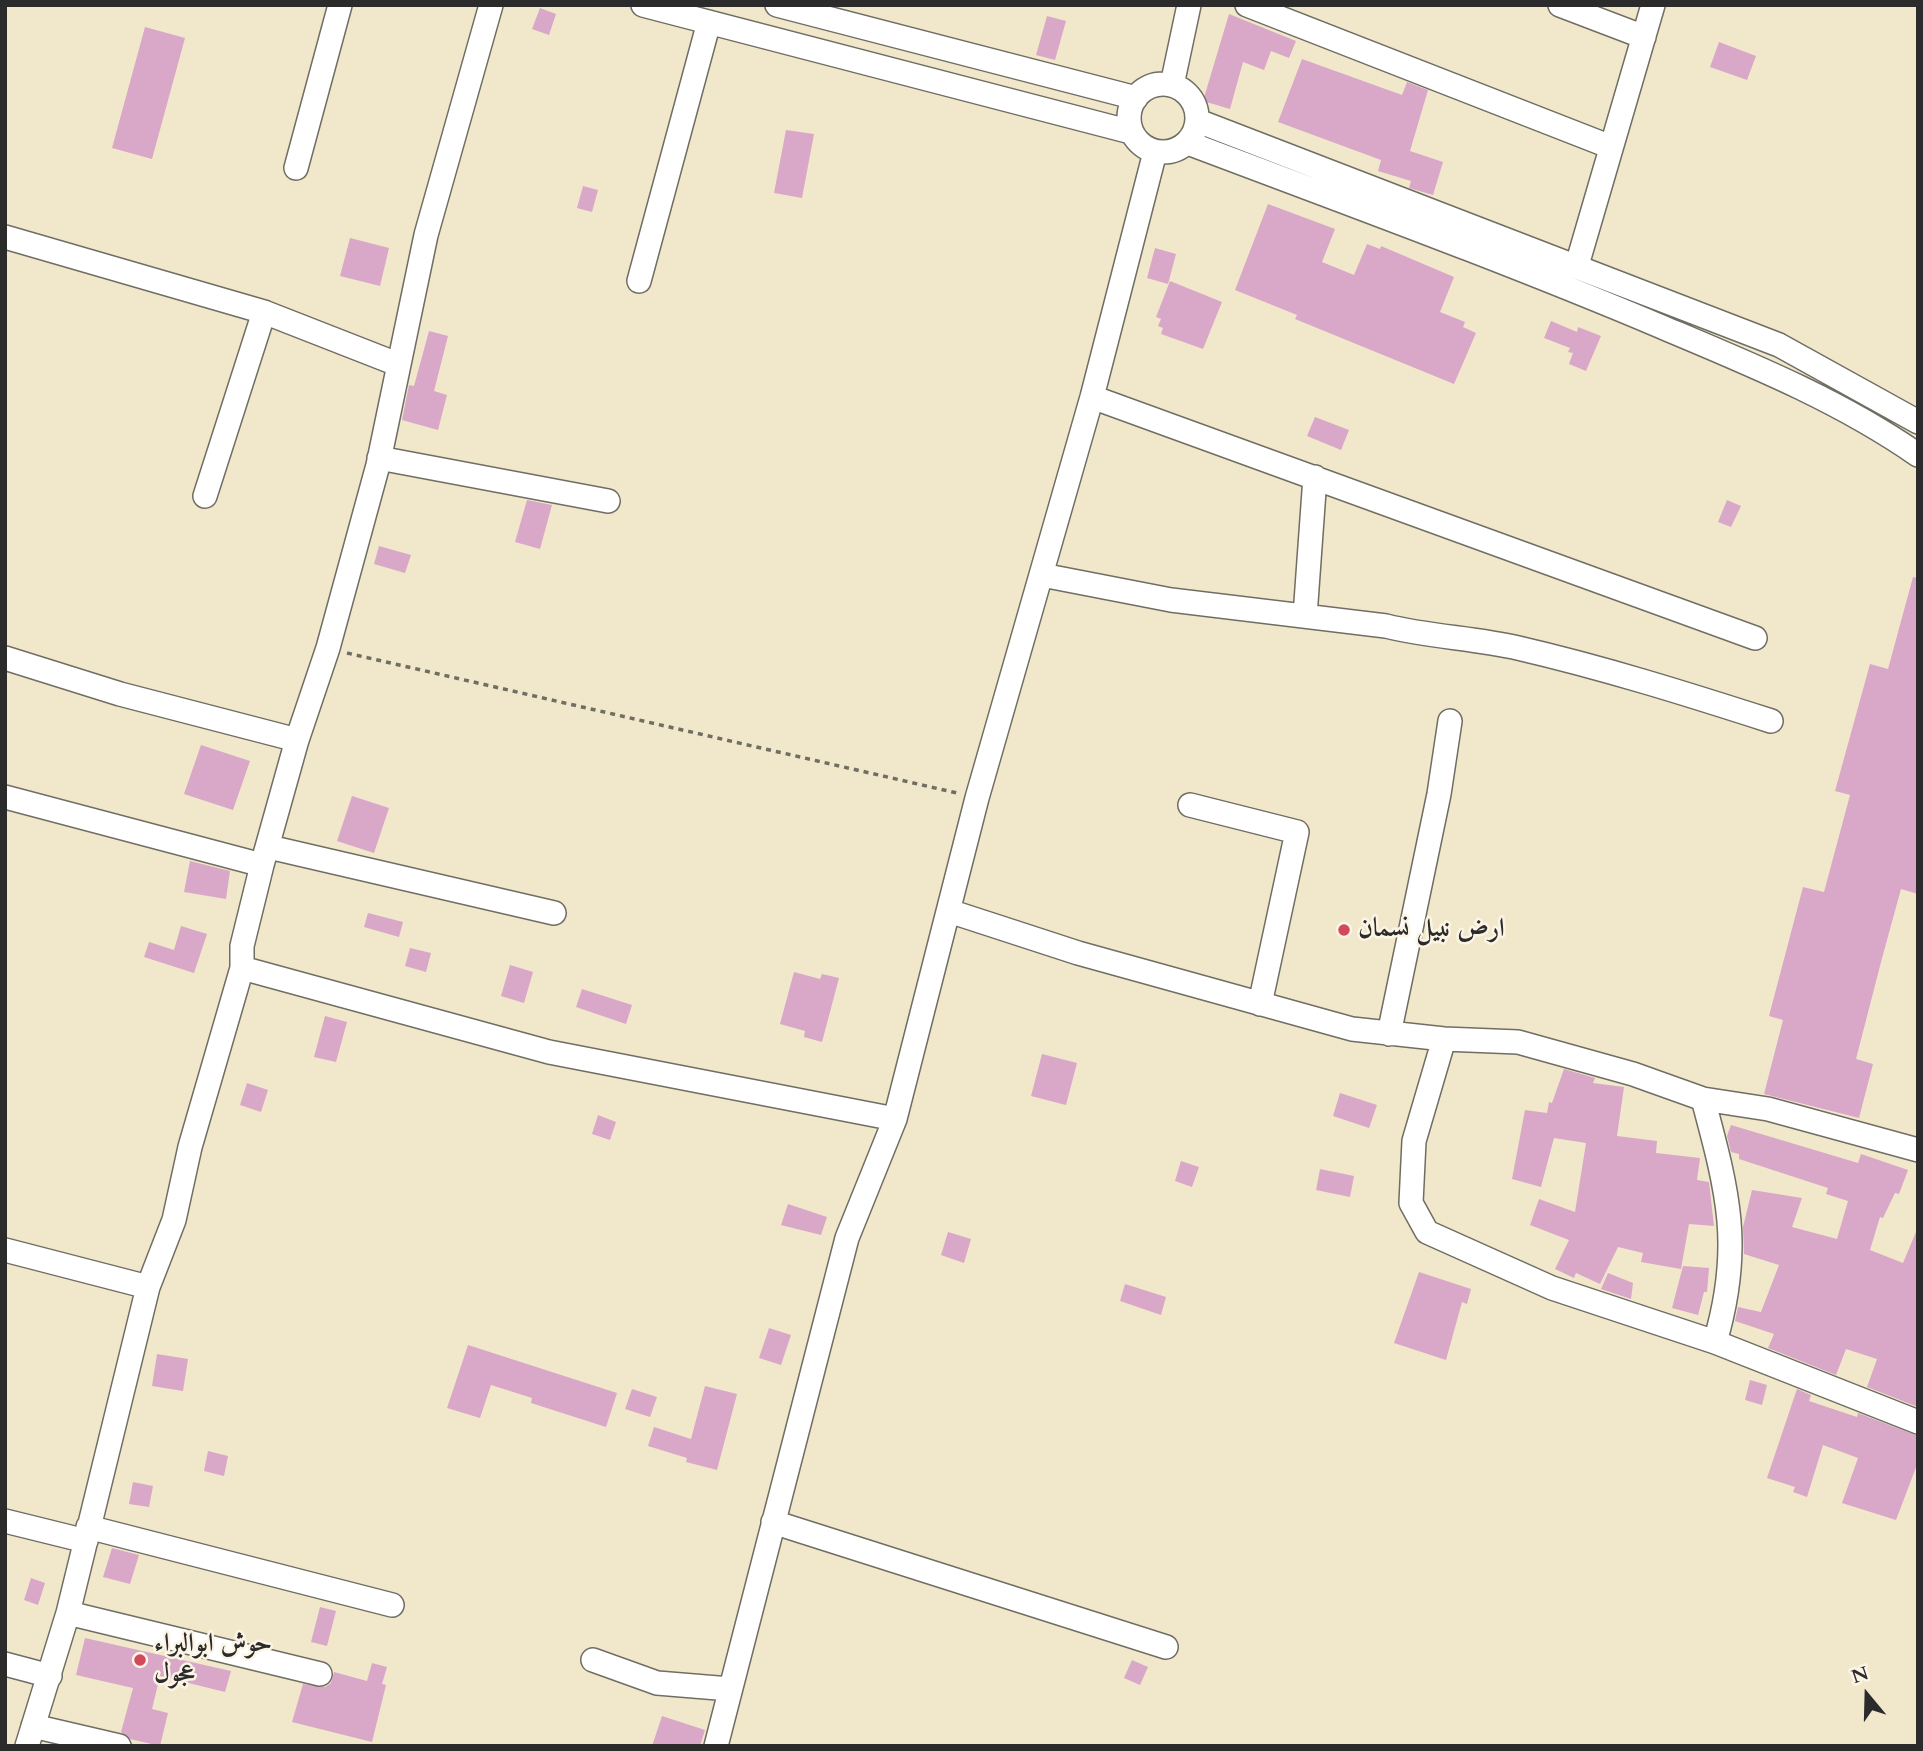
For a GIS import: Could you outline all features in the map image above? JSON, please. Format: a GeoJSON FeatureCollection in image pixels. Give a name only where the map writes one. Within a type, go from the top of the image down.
{"type":"FeatureCollection","features":[{"type":"Feature","properties":{"kind":"street"},"geometry":{"type":"LineString","coordinates":[[296,168],[340,5]]}},
{"type":"Feature","properties":{"kind":"street"},"geometry":{"type":"LineString","coordinates":[[120,1746],[30,1736],[68,1613],[148,1287],[174,1220],[190,1147],[242,968],[242,946],[297,740],[328,648],[379,458],[426,236],[491,5]]}},
{"type":"Feature","properties":{"kind":"street"},"geometry":{"type":"LineString","coordinates":[[643,5],[1131,132]]}},
{"type":"Feature","properties":{"kind":"street"},"geometry":{"type":"LineString","coordinates":[[777,5],[1136,97]]}},
{"type":"Feature","properties":{"kind":"street"},"geometry":{"type":"LineString","coordinates":[[1172,85],[1189,5]]}},
{"type":"Feature","properties":{"kind":"street"},"geometry":{"type":"LineString","coordinates":[[1247,5],[1611,147]]}},
{"type":"Feature","properties":{"kind":"street"},"geometry":{"type":"LineString","coordinates":[[1560,5],[1644,37]]}},
{"type":"Feature","properties":{"kind":"street"},"geometry":{"type":"LineString","coordinates":[[1577,265],[1653,5]]}},
{"type":"Feature","properties":{"kind":"street"},"geometry":{"type":"LineString","coordinates":[[639,281],[709,22]]}},
{"type":"Feature","properties":{"kind":"street"},"geometry":{"type":"LineString","coordinates":[[1172,85],[1181,88],[1194,102],[1198,121],[1188,143],[1179,149],[1155,152],[1137,141],[1131,132],[1129,114],[1136,97],[1152,86],[1172,85]]}},
{"type":"Feature","properties":{"kind":"street"},"geometry":{"type":"LineString","coordinates":[[1198,121],[1779,345],[1918,422]]}},
{"type":"Feature","properties":{"kind":"street"},"geometry":{"type":"LineString","coordinates":[[1188,143],[1580,292],[1755,366],[1879,428],[1918,455]]}},
{"type":"Feature","properties":{"kind":"street"},"geometry":{"type":"LineString","coordinates":[[716,1746],[847,1238],[895,1119],[977,798],[1092,397],[1155,152]]}},
{"type":"Feature","properties":{"kind":"street"},"geometry":{"type":"LineString","coordinates":[[5,237],[264,312],[397,364]]}},
{"type":"Feature","properties":{"kind":"street"},"geometry":{"type":"LineString","coordinates":[[205,496],[264,312]]}},
{"type":"Feature","properties":{"kind":"street"},"geometry":{"type":"LineString","coordinates":[[1092,397],[1755,638]]}},
{"type":"Feature","properties":{"kind":"street"},"geometry":{"type":"LineString","coordinates":[[379,458],[608,501]]}},
{"type":"Feature","properties":{"kind":"street"},"geometry":{"type":"LineString","coordinates":[[1305,616],[1315,477]]}},
{"type":"Feature","properties":{"kind":"street"},"geometry":{"type":"LineString","coordinates":[[1042,575],[1171,600],[1305,616],[1515,647],[1632,676],[1771,721]]}},
{"type":"Feature","properties":{"kind":"street"},"geometry":{"type":"LineString","coordinates":[[5,658],[120,694],[297,740]]}},
{"type":"Feature","properties":{"kind":"street"},"geometry":{"type":"LineString","coordinates":[[1389,1034],[1439,793],[1450,721]]}},
{"type":"Feature","properties":{"kind":"street"},"geometry":{"type":"LineString","coordinates":[[5,797],[266,856],[554,913]]}},
{"type":"Feature","properties":{"kind":"street"},"geometry":{"type":"LineString","coordinates":[[1190,805],[1297,832],[1260,1003]]}},
{"type":"Feature","properties":{"kind":"street"},"geometry":{"type":"LineString","coordinates":[[949,911],[1078,953],[1352,1029],[1444,1039],[1518,1042],[1633,1074],[1703,1099],[1768,1110],[1918,1150]]}},
{"type":"Feature","properties":{"kind":"street"},"geometry":{"type":"LineString","coordinates":[[242,968],[549,1052],[895,1119]]}},
{"type":"Feature","properties":{"kind":"street"},"geometry":{"type":"LineString","coordinates":[[1444,1039],[1413,1141],[1410,1203],[1427,1232],[1552,1288],[1715,1342],[1918,1422]]}},
{"type":"Feature","properties":{"kind":"street"},"geometry":{"type":"LineString","coordinates":[[1703,1099],[1730,1206],[1731,1270],[1715,1342]]}},
{"type":"Feature","properties":{"kind":"street"},"geometry":{"type":"LineString","coordinates":[[5,1250],[148,1287]]}},
{"type":"Feature","properties":{"kind":"street"},"geometry":{"type":"LineString","coordinates":[[5,1521],[87,1534],[392,1605]]}},
{"type":"Feature","properties":{"kind":"street"},"geometry":{"type":"LineString","coordinates":[[773,1522],[1166,1647]]}},
{"type":"Feature","properties":{"kind":"street"},"geometry":{"type":"LineString","coordinates":[[68,1613],[320,1674]]}},
{"type":"Feature","properties":{"kind":"street"},"geometry":{"type":"LineString","coordinates":[[593,1660],[657,1682],[730,1689]]}},
{"type":"Feature","properties":{"kind":"street"},"geometry":{"type":"LineString","coordinates":[[5,1664],[50,1676]]}},
{"type":"Feature","properties":{"kind":"path"},"geometry":{"type":"LineString","coordinates":[[328,648],[977,798]]}},
{"type":"Feature","properties":{"kind":"building"},"geometry":{"type":"Polygon","coordinates":[[[540,8],[556,14],[549,35],[532,29],[540,8]]]}},
{"type":"Feature","properties":{"kind":"building"},"geometry":{"type":"Polygon","coordinates":[[[1229,14],[1296,41],[1289,58],[1271,51],[1264,70],[1243,62],[1230,109],[1203,101],[1229,14]]]}},
{"type":"Feature","properties":{"kind":"building"},"geometry":{"type":"Polygon","coordinates":[[[1047,16],[1066,21],[1055,60],[1036,55],[1047,16]]]}},
{"type":"Feature","properties":{"kind":"building"},"geometry":{"type":"Polygon","coordinates":[[[145,27],[185,38],[152,159],[112,148],[145,27]]]}},
{"type":"Feature","properties":{"kind":"building"},"geometry":{"type":"Polygon","coordinates":[[[1719,42],[1756,56],[1747,80],[1710,67],[1719,42]]]}},
{"type":"Feature","properties":{"kind":"building"},"geometry":{"type":"Polygon","coordinates":[[[1302,59],[1402,95],[1407,82],[1428,90],[1410,151],[1443,162],[1433,195],[1409,188],[1411,181],[1378,171],[1381,160],[1278,122],[1302,59]]]}},
{"type":"Feature","properties":{"kind":"building"},"geometry":{"type":"Polygon","coordinates":[[[786,130],[814,134],[802,198],[774,193],[786,130]]]}},
{"type":"Feature","properties":{"kind":"building"},"geometry":{"type":"Polygon","coordinates":[[[583,186],[598,190],[592,212],[577,208],[583,186]]]}},
{"type":"Feature","properties":{"kind":"building"},"geometry":{"type":"Polygon","coordinates":[[[1268,204],[1335,229],[1322,262],[1354,275],[1367,244],[1380,249],[1381,246],[1454,277],[1440,312],[1465,322],[1463,327],[1476,333],[1454,384],[1295,319],[1297,315],[1235,290],[1268,204]]]}},
{"type":"Feature","properties":{"kind":"building"},"geometry":{"type":"Polygon","coordinates":[[[350,238],[389,248],[380,286],[340,276],[350,238]]]}},
{"type":"Feature","properties":{"kind":"building"},"geometry":{"type":"Polygon","coordinates":[[[1155,248],[1176,254],[1168,284],[1147,278],[1155,248]]]}},
{"type":"Feature","properties":{"kind":"building"},"geometry":{"type":"Polygon","coordinates":[[[1170,281],[1222,302],[1203,349],[1161,334],[1163,328],[1158,326],[1161,319],[1156,317],[1170,281]]]}},
{"type":"Feature","properties":{"kind":"building"},"geometry":{"type":"Polygon","coordinates":[[[1551,321],[1577,332],[1578,327],[1601,336],[1586,371],[1569,364],[1573,353],[1568,352],[1570,348],[1544,338],[1551,321]]]}},
{"type":"Feature","properties":{"kind":"building"},"geometry":{"type":"Polygon","coordinates":[[[429,331],[448,336],[434,391],[447,395],[438,430],[402,420],[409,385],[414,386],[429,331]]]}},
{"type":"Feature","properties":{"kind":"building"},"geometry":{"type":"Polygon","coordinates":[[[1315,417],[1349,430],[1341,450],[1307,436],[1315,417]]]}},
{"type":"Feature","properties":{"kind":"building"},"geometry":{"type":"Polygon","coordinates":[[[527,500],[552,505],[540,549],[515,542],[527,500]]]}},
{"type":"Feature","properties":{"kind":"building"},"geometry":{"type":"Polygon","coordinates":[[[1727,500],[1741,506],[1731,527],[1718,522],[1727,500]]]}},
{"type":"Feature","properties":{"kind":"building"},"geometry":{"type":"Polygon","coordinates":[[[379,546],[411,555],[405,573],[374,564],[379,546]]]}},
{"type":"Feature","properties":{"kind":"building"},"geometry":{"type":"Polygon","coordinates":[[[1913,577],[1918,578],[1918,894],[1901,889],[1881,962],[1856,1059],[1873,1064],[1859,1118],[1764,1094],[1783,1020],[1769,1016],[1803,887],[1824,892],[1850,795],[1835,791],[1870,664],[1888,669],[1913,577]]]}},
{"type":"Feature","properties":{"kind":"building"},"geometry":{"type":"Polygon","coordinates":[[[201,745],[250,761],[233,810],[184,794],[201,745]]]}},
{"type":"Feature","properties":{"kind":"building"},"geometry":{"type":"Polygon","coordinates":[[[352,796],[389,808],[374,853],[337,841],[352,796]]]}},
{"type":"Feature","properties":{"kind":"building"},"geometry":{"type":"Polygon","coordinates":[[[190,861],[230,871],[226,899],[184,892],[190,861]]]}},
{"type":"Feature","properties":{"kind":"building"},"geometry":{"type":"Polygon","coordinates":[[[368,913],[403,922],[399,937],[364,927],[368,913]]]}},
{"type":"Feature","properties":{"kind":"building"},"geometry":{"type":"Polygon","coordinates":[[[181,926],[207,934],[194,973],[144,957],[149,942],[174,950],[181,926]]]}},
{"type":"Feature","properties":{"kind":"building"},"geometry":{"type":"Polygon","coordinates":[[[410,948],[431,953],[426,972],[405,966],[410,948]]]}},
{"type":"Feature","properties":{"kind":"building"},"geometry":{"type":"Polygon","coordinates":[[[510,965],[533,972],[524,1003],[501,996],[510,965]]]}},
{"type":"Feature","properties":{"kind":"building"},"geometry":{"type":"Polygon","coordinates":[[[794,972],[820,979],[822,974],[839,978],[822,1042],[804,1037],[805,1031],[780,1024],[794,972]]]}},
{"type":"Feature","properties":{"kind":"building"},"geometry":{"type":"Polygon","coordinates":[[[582,989],[632,1005],[626,1024],[576,1007],[582,989]]]}},
{"type":"Feature","properties":{"kind":"building"},"geometry":{"type":"Polygon","coordinates":[[[325,1016],[347,1022],[336,1062],[314,1057],[325,1016]]]}},
{"type":"Feature","properties":{"kind":"building"},"geometry":{"type":"Polygon","coordinates":[[[1042,1054],[1077,1063],[1066,1105],[1031,1096],[1042,1054]]]}},
{"type":"Feature","properties":{"kind":"building"},"geometry":{"type":"Polygon","coordinates":[[[1564,1069],[1595,1078],[1593,1083],[1624,1087],[1617,1136],[1657,1141],[1656,1153],[1700,1158],[1697,1180],[1709,1182],[1714,1226],[1689,1224],[1681,1269],[1641,1262],[1643,1253],[1618,1247],[1600,1284],[1576,1273],[1574,1278],[1555,1269],[1569,1240],[1530,1225],[1539,1199],[1575,1212],[1586,1143],[1554,1138],[1541,1187],[1512,1179],[1525,1110],[1547,1113],[1564,1069]]]}},
{"type":"Feature","properties":{"kind":"building"},"geometry":{"type":"Polygon","coordinates":[[[247,1083],[268,1090],[261,1112],[240,1105],[247,1083]]]}},
{"type":"Feature","properties":{"kind":"building"},"geometry":{"type":"Polygon","coordinates":[[[1340,1093],[1377,1105],[1369,1128],[1333,1116],[1340,1093]]]}},
{"type":"Feature","properties":{"kind":"building"},"geometry":{"type":"Polygon","coordinates":[[[598,1115],[616,1122],[610,1140],[592,1134],[598,1115]]]}},
{"type":"Feature","properties":{"kind":"building"},"geometry":{"type":"Polygon","coordinates":[[[1731,1125],[1858,1163],[1861,1154],[1908,1170],[1899,1194],[1895,1193],[1883,1218],[1880,1217],[1870,1250],[1903,1263],[1918,1227],[1918,1407],[1867,1387],[1877,1359],[1846,1349],[1836,1375],[1768,1348],[1774,1334],[1735,1321],[1738,1307],[1761,1312],[1779,1265],[1744,1254],[1743,1227],[1752,1190],[1802,1198],[1792,1227],[1837,1239],[1848,1201],[1826,1194],[1828,1188],[1739,1159],[1739,1154],[1731,1152],[1727,1136],[1731,1125]]]}},
{"type":"Feature","properties":{"kind":"building"},"geometry":{"type":"Polygon","coordinates":[[[1181,1161],[1199,1167],[1192,1187],[1175,1181],[1181,1161]]]}},
{"type":"Feature","properties":{"kind":"building"},"geometry":{"type":"Polygon","coordinates":[[[1320,1169],[1354,1176],[1350,1197],[1316,1190],[1320,1169]]]}},
{"type":"Feature","properties":{"kind":"building"},"geometry":{"type":"Polygon","coordinates":[[[788,1204],[827,1217],[821,1235],[781,1225],[788,1204]]]}},
{"type":"Feature","properties":{"kind":"building"},"geometry":{"type":"Polygon","coordinates":[[[948,1232],[971,1239],[964,1263],[941,1255],[948,1232]]]}},
{"type":"Feature","properties":{"kind":"building"},"geometry":{"type":"Polygon","coordinates":[[[1683,1266],[1709,1268],[1707,1292],[1704,1292],[1698,1315],[1672,1308],[1683,1266]]]}},
{"type":"Feature","properties":{"kind":"building"},"geometry":{"type":"Polygon","coordinates":[[[1419,1272],[1471,1289],[1467,1304],[1462,1302],[1446,1360],[1394,1343],[1419,1272]]]}},
{"type":"Feature","properties":{"kind":"building"},"geometry":{"type":"Polygon","coordinates":[[[1608,1273],[1633,1283],[1631,1299],[1601,1289],[1608,1273]]]}},
{"type":"Feature","properties":{"kind":"building"},"geometry":{"type":"Polygon","coordinates":[[[1125,1284],[1166,1297],[1161,1315],[1120,1301],[1125,1284]]]}},
{"type":"Feature","properties":{"kind":"building"},"geometry":{"type":"Polygon","coordinates":[[[769,1328],[791,1335],[781,1365],[759,1358],[769,1328]]]}},
{"type":"Feature","properties":{"kind":"building"},"geometry":{"type":"Polygon","coordinates":[[[468,1345],[617,1393],[606,1427],[531,1403],[532,1398],[491,1385],[480,1418],[447,1408],[468,1345]]]}},
{"type":"Feature","properties":{"kind":"building"},"geometry":{"type":"Polygon","coordinates":[[[157,1354],[188,1359],[183,1391],[152,1386],[157,1354]]]}},
{"type":"Feature","properties":{"kind":"building"},"geometry":{"type":"Polygon","coordinates":[[[1750,1380],[1767,1385],[1762,1405],[1745,1400],[1750,1380]]]}},
{"type":"Feature","properties":{"kind":"building"},"geometry":{"type":"Polygon","coordinates":[[[705,1386],[737,1394],[717,1470],[686,1462],[687,1458],[648,1446],[654,1427],[691,1439],[705,1386]]]}},
{"type":"Feature","properties":{"kind":"building"},"geometry":{"type":"Polygon","coordinates":[[[632,1389],[657,1397],[650,1417],[625,1409],[632,1389]]]}},
{"type":"Feature","properties":{"kind":"building"},"geometry":{"type":"Polygon","coordinates":[[[1797,1389],[1811,1395],[1809,1401],[1857,1417],[1858,1413],[1918,1436],[1918,1462],[1896,1520],[1842,1503],[1858,1458],[1823,1445],[1807,1497],[1793,1492],[1795,1487],[1767,1478],[1797,1389]]]}},
{"type":"Feature","properties":{"kind":"building"},"geometry":{"type":"Polygon","coordinates":[[[208,1451],[228,1456],[224,1476],[204,1471],[208,1451]]]}},
{"type":"Feature","properties":{"kind":"building"},"geometry":{"type":"Polygon","coordinates":[[[133,1482],[153,1486],[149,1507],[129,1504],[133,1482]]]}},
{"type":"Feature","properties":{"kind":"building"},"geometry":{"type":"Polygon","coordinates":[[[112,1548],[139,1555],[130,1584],[103,1577],[112,1548]]]}},
{"type":"Feature","properties":{"kind":"building"},"geometry":{"type":"Polygon","coordinates":[[[31,1578],[45,1583],[38,1605],[24,1600],[31,1578]]]}},
{"type":"Feature","properties":{"kind":"building"},"geometry":{"type":"Polygon","coordinates":[[[320,1607],[336,1611],[327,1646],[311,1642],[320,1607]]]}},
{"type":"Feature","properties":{"kind":"building"},"geometry":{"type":"Polygon","coordinates":[[[85,1638],[231,1671],[225,1692],[160,1676],[152,1709],[168,1713],[160,1746],[130,1739],[121,1732],[133,1688],[76,1675],[85,1638]]]}},
{"type":"Feature","properties":{"kind":"building"},"geometry":{"type":"Polygon","coordinates":[[[1132,1660],[1148,1667],[1140,1685],[1124,1678],[1132,1660]]]}},
{"type":"Feature","properties":{"kind":"building"},"geometry":{"type":"Polygon","coordinates":[[[372,1663],[387,1667],[382,1684],[386,1685],[372,1742],[292,1722],[303,1684],[325,1687],[331,1683],[334,1672],[367,1681],[372,1663]]]}},
{"type":"Feature","properties":{"kind":"building"},"geometry":{"type":"Polygon","coordinates":[[[662,1716],[705,1730],[700,1746],[652,1746],[662,1716]]]}},
{"type":"Feature","properties":{"kind":"place","name":"ارض نبيل نسمان"},"geometry":{"type":"Point","coordinates":[1344,930]}},
{"type":"Feature","properties":{"kind":"place","name":"حوش ابوالبراء عجول"},"geometry":{"type":"Point","coordinates":[140,1660]}}]}
